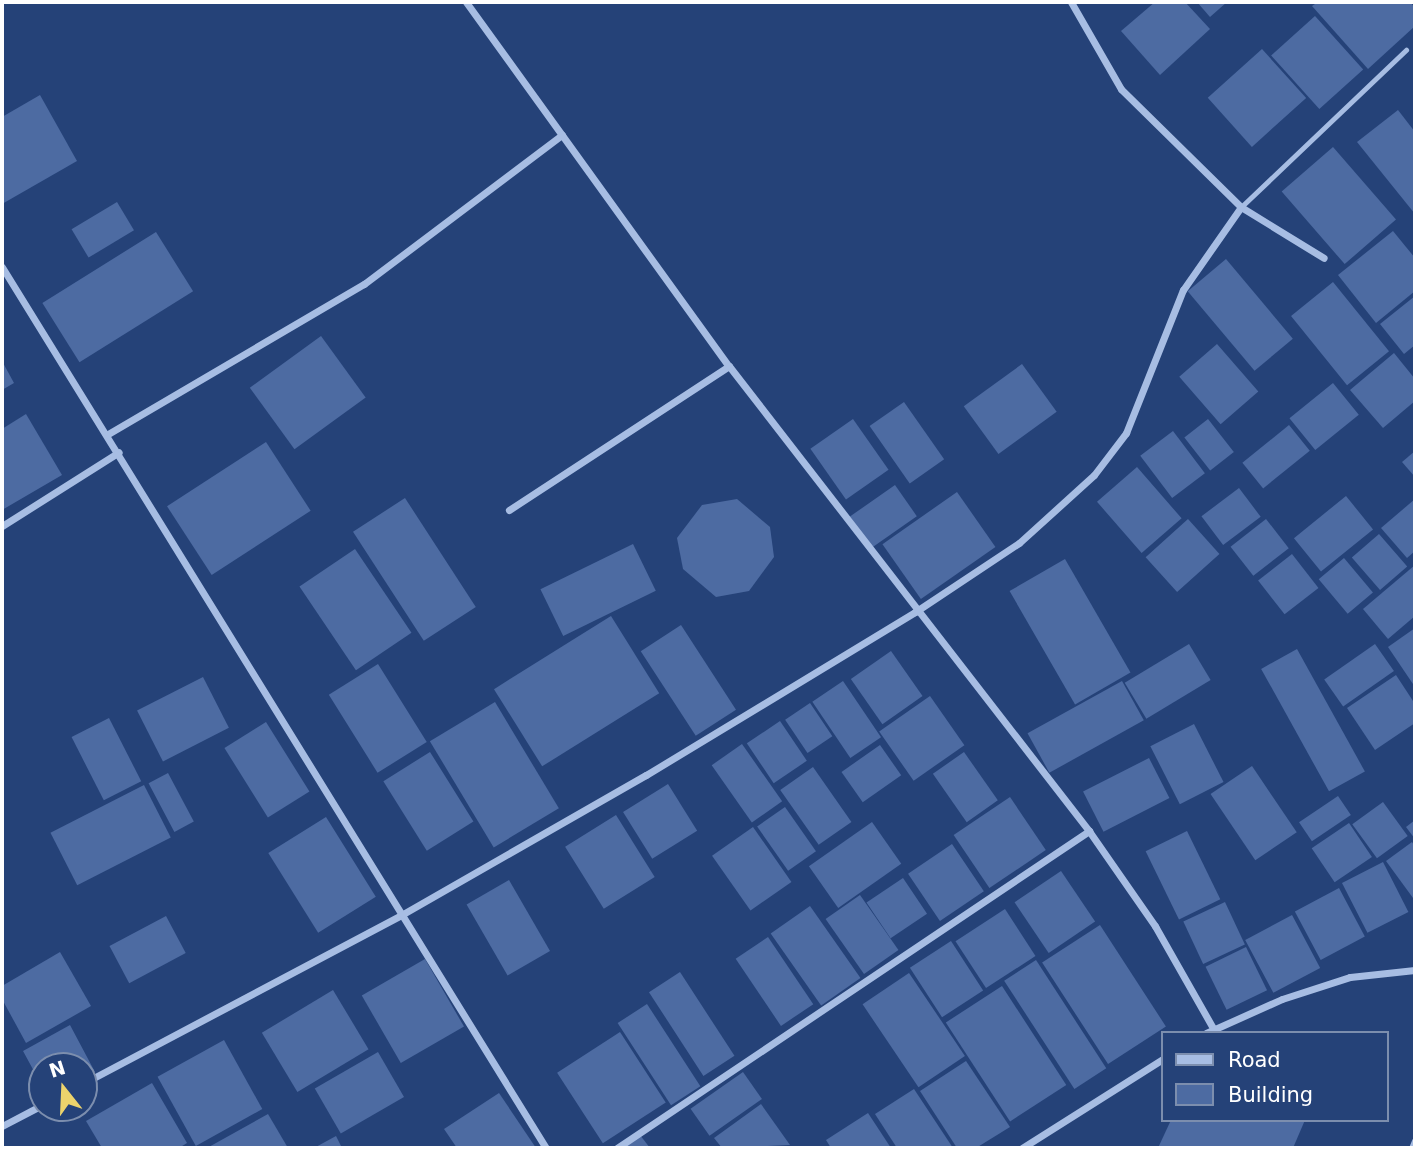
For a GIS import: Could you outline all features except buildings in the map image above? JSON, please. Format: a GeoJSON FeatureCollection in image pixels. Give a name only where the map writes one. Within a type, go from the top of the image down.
{"type":"FeatureCollection","features":[{"type":"Feature","properties":{"kind":"street"},"geometry":{"type":"LineString","coordinates":[[466,2],[729,366],[915,612],[1089,831],[1155,926],[1209,1030],[1350,976],[1415,970]]}},
{"type":"Feature","properties":{"kind":"street"},"geometry":{"type":"LineString","coordinates":[[1071,2],[1121,89],[1241,207],[1324,258]]}},
{"type":"Feature","properties":{"kind":"street"},"geometry":{"type":"LineString","coordinates":[[108,434],[363,284],[562,135]]}},
{"type":"Feature","properties":{"kind":"street"},"geometry":{"type":"LineString","coordinates":[[98,1076],[403,914],[646,775],[915,612],[1018,544],[1094,475],[1126,433],[1183,290],[1241,207]]}},
{"type":"Feature","properties":{"kind":"street"},"geometry":{"type":"LineString","coordinates":[[2,267],[119,452],[236,651],[403,914],[546,1148]]}},
{"type":"Feature","properties":{"kind":"street"},"geometry":{"type":"LineString","coordinates":[[509,510],[729,366]]}},
{"type":"Feature","properties":{"kind":"street"},"geometry":{"type":"LineString","coordinates":[[2,526],[119,452]]}},
{"type":"Feature","properties":{"kind":"street"},"geometry":{"type":"LineString","coordinates":[[617,1148],[1089,831]]}},
{"type":"Feature","properties":{"kind":"street"},"geometry":{"type":"LineString","coordinates":[[1022,1148],[1162,1060]]}},
{"type":"Feature","properties":{"kind":"street"},"geometry":{"type":"LineString","coordinates":[[2,1126],[28,1112]]}},
{"type":"Feature","properties":{"kind":"street"},"geometry":{"type":"LineString","coordinates":[[1412,1148],[1415,1141]]}},
{"type":"Feature","properties":{"kind":"lane"},"geometry":{"type":"LineString","coordinates":[[1241,207],[1406,50]]}}]}
